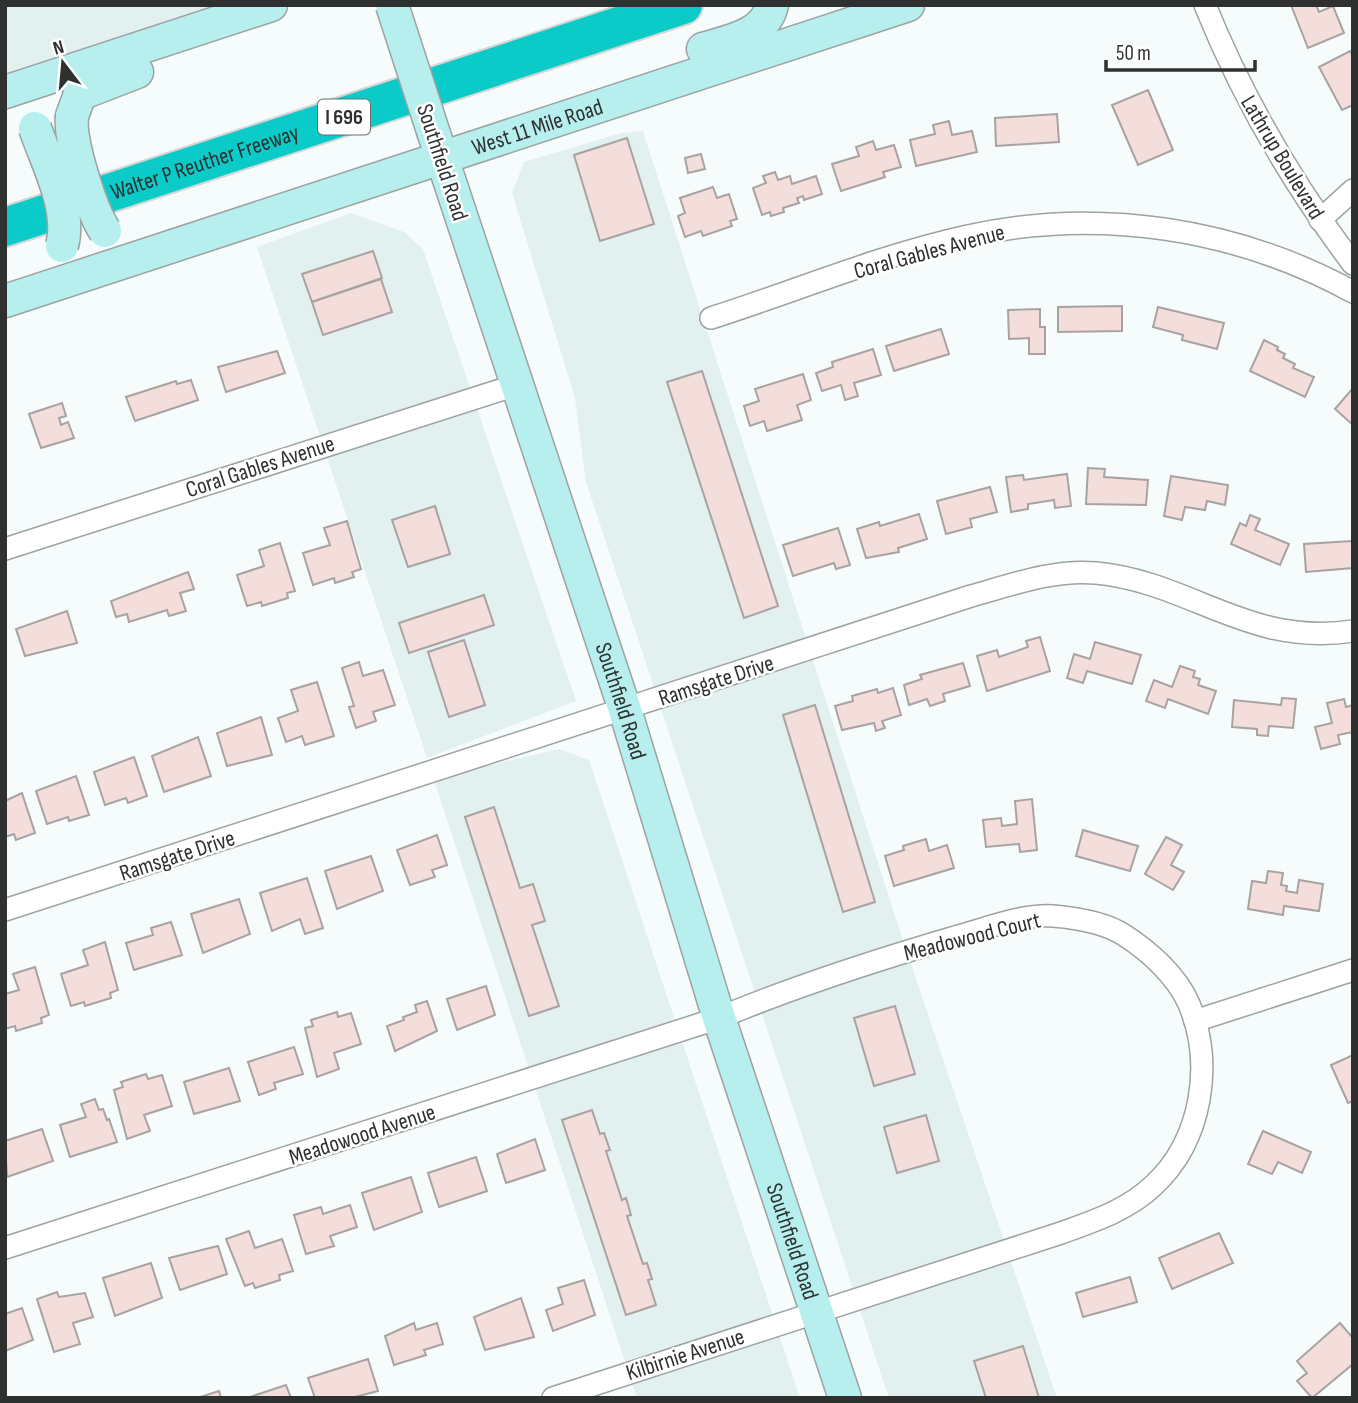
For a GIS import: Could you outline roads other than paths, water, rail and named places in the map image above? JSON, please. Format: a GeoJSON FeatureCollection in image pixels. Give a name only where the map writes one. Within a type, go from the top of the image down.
{"type":"FeatureCollection","features":[{"type":"Feature","properties":{"kind":"highway","name":"Walter P Reuther Freeway"},"geometry":{"type":"LineString","coordinates":[[5,227],[683,5]]}},
{"type":"Feature","properties":{"kind":"main road"},"geometry":{"type":"LineString","coordinates":[[5,92],[271,5]]}},
{"type":"Feature","properties":{"kind":"main road"},"geometry":{"type":"LineString","coordinates":[[152,253],[126,248],[105,231],[72,135],[72,116],[76,100],[88,89],[241,38],[292,5]]}},
{"type":"Feature","properties":{"kind":"main road","name":"Southfield Road"},"geometry":{"type":"LineString","coordinates":[[392,5],[625,710],[719,1018],[845,1398]]}},
{"type":"Feature","properties":{"kind":"main road"},"geometry":{"type":"LineString","coordinates":[[818,5],[833,17],[853,23]]}},
{"type":"Feature","properties":{"kind":"main road","name":"West 11 Mile Road"},"geometry":{"type":"LineString","coordinates":[[5,301],[152,253],[438,146],[527,129],[908,5]]}},
{"type":"Feature","properties":{"kind":"main road"},"geometry":{"type":"LineString","coordinates":[[527,129],[559,96],[745,35],[761,25],[771,9]]}},
{"type":"Feature","properties":{"kind":"main road"},"geometry":{"type":"LineString","coordinates":[[5,102],[19,109],[35,128],[65,229],[62,246],[44,265],[5,279]]}},
{"type":"Feature","properties":{"kind":"street","name":"Lathrup Boulevard"},"geometry":{"type":"LineString","coordinates":[[1205,5],[1256,116],[1287,172],[1353,264]]}},
{"type":"Feature","properties":{"kind":"street"},"geometry":{"type":"LineString","coordinates":[[1320,220],[1353,190]]}},
{"type":"Feature","properties":{"kind":"street","name":"Coral Gables Avenue"},"geometry":{"type":"LineString","coordinates":[[711,318],[967,236],[1053,223],[1101,223],[1201,234],[1314,271],[1353,292]]}},
{"type":"Feature","properties":{"kind":"street","name":"Coral Gables Avenue"},"geometry":{"type":"LineString","coordinates":[[5,549],[516,385]]}},
{"type":"Feature","properties":{"kind":"street","name":"Ramsgate Drive"},"geometry":{"type":"LineString","coordinates":[[5,910],[971,596],[1034,578],[1067,573],[1096,573],[1139,582],[1245,621],[1288,633],[1326,635],[1353,631]]}},
{"type":"Feature","properties":{"kind":"street","name":"Meadowood Court"},"geometry":{"type":"LineString","coordinates":[[719,1018],[833,973],[1008,922],[1050,916],[1092,922],[1123,934],[1154,958],[1175,981],[1188,1002],[1195,1021],[1202,1083],[1198,1113],[1185,1143],[1168,1169],[1133,1202],[1103,1218],[817,1311]]}},
{"type":"Feature","properties":{"kind":"street"},"geometry":{"type":"LineString","coordinates":[[1195,1021],[1353,970]]}},
{"type":"Feature","properties":{"kind":"street","name":"Meadowood Avenue"},"geometry":{"type":"LineString","coordinates":[[5,1248],[719,1018]]}},
{"type":"Feature","properties":{"kind":"street","name":"Kilbirnie Avenue"},"geometry":{"type":"LineString","coordinates":[[553,1398],[817,1311]]}}]}
